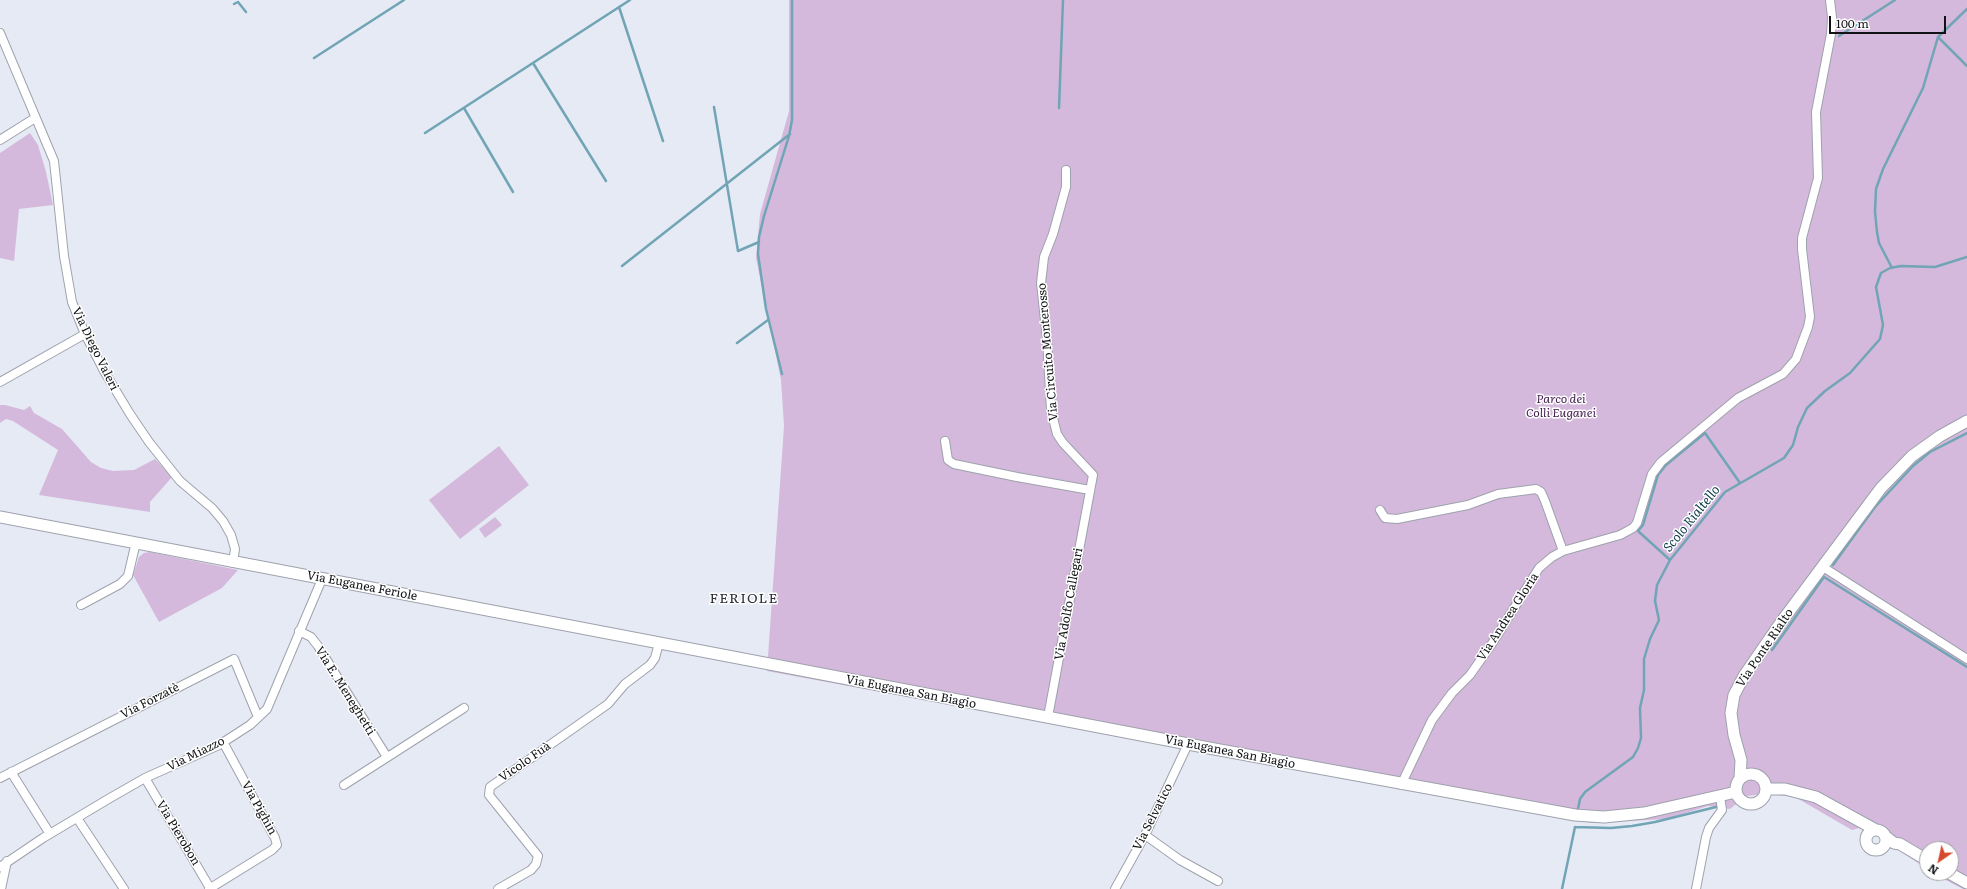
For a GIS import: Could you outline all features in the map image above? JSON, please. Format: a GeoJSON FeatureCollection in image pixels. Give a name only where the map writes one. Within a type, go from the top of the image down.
{"type":"FeatureCollection","features":[{"type":"Feature","properties":{"kind":"main road","name":"Via Ponte Rialto"},"geometry":{"type":"LineString","coordinates":[[1740,779],[1741,760],[1732,722],[1734,695],[1744,676],[1778,627],[1872,500],[1903,465],[1934,440],[1967,421]]}},
{"type":"Feature","properties":{"kind":"main road","name":"Via Euganea Feriole"},"geometry":{"type":"LineString","coordinates":[[0,517],[136,542],[233,563],[322,578],[724,656]]}},
{"type":"Feature","properties":{"kind":"main road","name":"Via Euganea San Biagio"},"geometry":{"type":"LineString","coordinates":[[724,656],[1401,784],[1510,804],[1592,816],[1644,813],[1736,792]]}},
{"type":"Feature","properties":{"kind":"main road","name":"Via Ponte Rialto"},"geometry":{"type":"LineString","coordinates":[[1741,760],[1752,775]]}},
{"type":"Feature","properties":{"kind":"main road"},"geometry":{"type":"LineString","coordinates":[[1752,775],[1763,781],[1766,789],[1761,800],[1754,804],[1742,801],[1736,792],[1736,786],[1740,779],[1752,775]]}},
{"type":"Feature","properties":{"kind":"main road"},"geometry":{"type":"LineString","coordinates":[[1766,789],[1785,789],[1816,797],[1842,810],[1863,824],[1871,832]]}},
{"type":"Feature","properties":{"kind":"main road"},"geometry":{"type":"LineString","coordinates":[[1871,832],[1881,831],[1888,841],[1900,844],[1919,855]]}},
{"type":"Feature","properties":{"kind":"main road"},"geometry":{"type":"LineString","coordinates":[[1871,832],[1866,842],[1872,849],[1878,850],[1888,841]]}},
{"type":"Feature","properties":{"kind":"street"},"geometry":{"type":"LineString","coordinates":[[1380,510],[1385,518],[1397,519],[1468,505],[1498,494],[1536,489],[1541,492],[1545,501],[1563,551],[1620,535],[1633,528],[1637,523],[1650,478],[1660,462],[1738,398],[1783,374],[1796,359],[1806,334],[1810,317],[1802,238],[1818,178],[1816,112],[1831,34],[1832,17],[1830,0]]}},
{"type":"Feature","properties":{"kind":"street","name":"Via Diego Valeri"},"geometry":{"type":"LineString","coordinates":[[0,34],[54,161],[64,256],[72,302],[85,334],[104,371],[149,442],[180,481],[212,508],[223,521],[231,535],[234,549],[233,563]]}},
{"type":"Feature","properties":{"kind":"street"},"geometry":{"type":"LineString","coordinates":[[0,140],[35,118]]}},
{"type":"Feature","properties":{"kind":"street","name":"Via Circuito Monterosso"},"geometry":{"type":"LineString","coordinates":[[1066,170],[1066,187],[1053,234],[1044,257],[1041,283],[1047,339],[1051,410],[1057,434],[1063,444],[1093,475]]}},
{"type":"Feature","properties":{"kind":"street"},"geometry":{"type":"LineString","coordinates":[[0,382],[85,334]]}},
{"type":"Feature","properties":{"kind":"street"},"geometry":{"type":"LineString","coordinates":[[944,442],[948,460],[954,464],[1090,490]]}},
{"type":"Feature","properties":{"kind":"street","name":"Via Adolfo Callegari"},"geometry":{"type":"LineString","coordinates":[[1048,717],[1093,475]]}},
{"type":"Feature","properties":{"kind":"street"},"geometry":{"type":"LineString","coordinates":[[81,605],[120,584],[128,576],[136,542]]}},
{"type":"Feature","properties":{"kind":"street","name":"Via Andrea Gloria"},"geometry":{"type":"LineString","coordinates":[[1401,784],[1432,720],[1452,693],[1470,674],[1491,645],[1539,568],[1563,551]]}},
{"type":"Feature","properties":{"kind":"street"},"geometry":{"type":"LineString","coordinates":[[1822,567],[1967,659]]}},
{"type":"Feature","properties":{"kind":"street","name":"Via Miazzo"},"geometry":{"type":"LineString","coordinates":[[0,867],[50,834],[145,778],[224,742],[258,718],[267,708],[322,578]]}},
{"type":"Feature","properties":{"kind":"street","name":"Via E. Meneghetti"},"geometry":{"type":"LineString","coordinates":[[299,631],[311,637],[318,646],[387,757]]}},
{"type":"Feature","properties":{"kind":"street","name":"Vicolo Fuà"},"geometry":{"type":"LineString","coordinates":[[498,889],[531,870],[536,864],[538,856],[490,794],[490,787],[608,704],[625,684],[650,665],[655,658],[659,643]]}},
{"type":"Feature","properties":{"kind":"street","name":"Via Forzatè"},"geometry":{"type":"LineString","coordinates":[[0,778],[234,659],[258,718]]}},
{"type":"Feature","properties":{"kind":"street"},"geometry":{"type":"LineString","coordinates":[[344,784],[464,708]]}},
{"type":"Feature","properties":{"kind":"street","name":"Via Pighin"},"geometry":{"type":"LineString","coordinates":[[210,888],[272,850],[277,845],[275,838],[224,742]]}},
{"type":"Feature","properties":{"kind":"street","name":"Via Selvatico"},"geometry":{"type":"LineString","coordinates":[[1115,889],[1145,835],[1188,744]]}},
{"type":"Feature","properties":{"kind":"street"},"geometry":{"type":"LineString","coordinates":[[12,772],[50,834]]}},
{"type":"Feature","properties":{"kind":"street","name":"Via Pierobon"},"geometry":{"type":"LineString","coordinates":[[145,778],[210,888]]}},
{"type":"Feature","properties":{"kind":"street"},"geometry":{"type":"LineString","coordinates":[[1696,889],[1706,837],[1709,828],[1722,810],[1720,796]]}},
{"type":"Feature","properties":{"kind":"street"},"geometry":{"type":"LineString","coordinates":[[77,818],[124,889]]}},
{"type":"Feature","properties":{"kind":"street"},"geometry":{"type":"LineString","coordinates":[[1145,835],[1186,864],[1218,881]]}},
{"type":"Feature","properties":{"kind":"street"},"geometry":{"type":"LineString","coordinates":[[1,885],[8,861]]}},
{"type":"Feature","properties":{"kind":"green space","name":"Parco dei Colli Euganei"},"geometry":{"type":"Polygon","coordinates":[[[789,0],[1967,0],[1967,889],[1963,889],[1948,881],[1959,881],[1959,841],[1919,841],[1919,864],[1863,827],[1852,830],[1795,797],[1766,794],[1746,796],[1730,809],[1708,806],[1667,819],[1591,823],[767,671],[784,426],[781,380],[756,258],[760,214],[789,111],[789,0]]]}},
{"type":"Feature","properties":{"kind":"green space"},"geometry":{"type":"Polygon","coordinates":[[[30,133],[38,145],[46,172],[53,205],[19,209],[14,261],[0,258],[0,153],[30,133]]]}},
{"type":"Feature","properties":{"kind":"green space"},"geometry":{"type":"Polygon","coordinates":[[[0,405],[24,410],[30,406],[34,413],[62,429],[91,462],[101,468],[113,471],[134,470],[155,459],[172,477],[150,502],[150,512],[39,495],[58,450],[13,421],[6,419],[0,423],[0,405]]]}},
{"type":"Feature","properties":{"kind":"green space"},"geometry":{"type":"Polygon","coordinates":[[[499,446],[529,485],[460,539],[429,500],[499,446]]]}},
{"type":"Feature","properties":{"kind":"green space"},"geometry":{"type":"Polygon","coordinates":[[[495,517],[502,525],[485,538],[479,529],[495,517]]]}},
{"type":"Feature","properties":{"kind":"green space"},"geometry":{"type":"Polygon","coordinates":[[[150,552],[238,570],[222,588],[159,622],[133,575],[139,557],[144,553],[150,552]]]}},
{"type":"Feature","properties":{"kind":"waterway"},"geometry":{"type":"LineString","coordinates":[[314,58],[404,0]]}},
{"type":"Feature","properties":{"kind":"waterway"},"geometry":{"type":"LineString","coordinates":[[425,133],[630,0]]}},
{"type":"Feature","properties":{"kind":"waterway"},"geometry":{"type":"LineString","coordinates":[[782,374],[766,309],[758,254],[759,237],[764,216],[789,136],[792,120],[792,0]]}},
{"type":"Feature","properties":{"kind":"waterway"},"geometry":{"type":"LineString","coordinates":[[1059,108],[1063,0]]}},
{"type":"Feature","properties":{"kind":"waterway"},"geometry":{"type":"LineString","coordinates":[[1839,36],[1895,0]]}},
{"type":"Feature","properties":{"kind":"waterway"},"geometry":{"type":"LineString","coordinates":[[234,4],[238,2],[246,12]]}},
{"type":"Feature","properties":{"kind":"waterway"},"geometry":{"type":"LineString","coordinates":[[619,7],[663,141]]}},
{"type":"Feature","properties":{"kind":"waterway"},"geometry":{"type":"LineString","coordinates":[[1892,268],[1879,243],[1875,212],[1876,189],[1883,169],[1923,88],[1938,37],[1967,9]]}},
{"type":"Feature","properties":{"kind":"waterway"},"geometry":{"type":"LineString","coordinates":[[1938,37],[1967,66]]}},
{"type":"Feature","properties":{"kind":"waterway"},"geometry":{"type":"LineString","coordinates":[[533,63],[606,181]]}},
{"type":"Feature","properties":{"kind":"waterway"},"geometry":{"type":"LineString","coordinates":[[714,107],[738,251],[759,242]]}},
{"type":"Feature","properties":{"kind":"waterway"},"geometry":{"type":"LineString","coordinates":[[464,108],[513,192]]}},
{"type":"Feature","properties":{"kind":"waterway"},"geometry":{"type":"LineString","coordinates":[[622,266],[790,134]]}},
{"type":"Feature","properties":{"kind":"waterway","name":"Scolo Rialtello"},"geometry":{"type":"LineString","coordinates":[[1578,809],[1580,799],[1585,792],[1633,757],[1638,748],[1641,738],[1640,708],[1644,690],[1644,659],[1650,639],[1659,620],[1655,601],[1657,585],[1670,560],[1725,492],[1784,458],[1793,445],[1798,427],[1807,408],[1825,391],[1850,373],[1880,339],[1883,325],[1876,287],[1881,273],[1890,268],[1901,266],[1935,267],[1967,257]]}},
{"type":"Feature","properties":{"kind":"waterway"},"geometry":{"type":"LineString","coordinates":[[737,343],[768,320]]}},
{"type":"Feature","properties":{"kind":"waterway"},"geometry":{"type":"LineString","coordinates":[[1670,560],[1638,531],[1643,525],[1658,475],[1666,465],[1705,433],[1740,483]]}},
{"type":"Feature","properties":{"kind":"waterway"},"geometry":{"type":"LineString","coordinates":[[1833,565],[1875,507],[1913,466],[1930,452],[1967,433]]}},
{"type":"Feature","properties":{"kind":"waterway"},"geometry":{"type":"LineString","coordinates":[[1772,650],[1824,577],[1967,667]]}},
{"type":"Feature","properties":{"kind":"waterway"},"geometry":{"type":"LineString","coordinates":[[1575,827],[1611,828],[1632,826],[1720,806]]}},
{"type":"Feature","properties":{"kind":"waterway","name":"Scolo Rialtello"},"geometry":{"type":"LineString","coordinates":[[1562,889],[1575,827]]}},
{"type":"Feature","properties":{"kind":"district","name":"FERIOLE"},"geometry":{"type":"Point","coordinates":[744,599]}}]}
